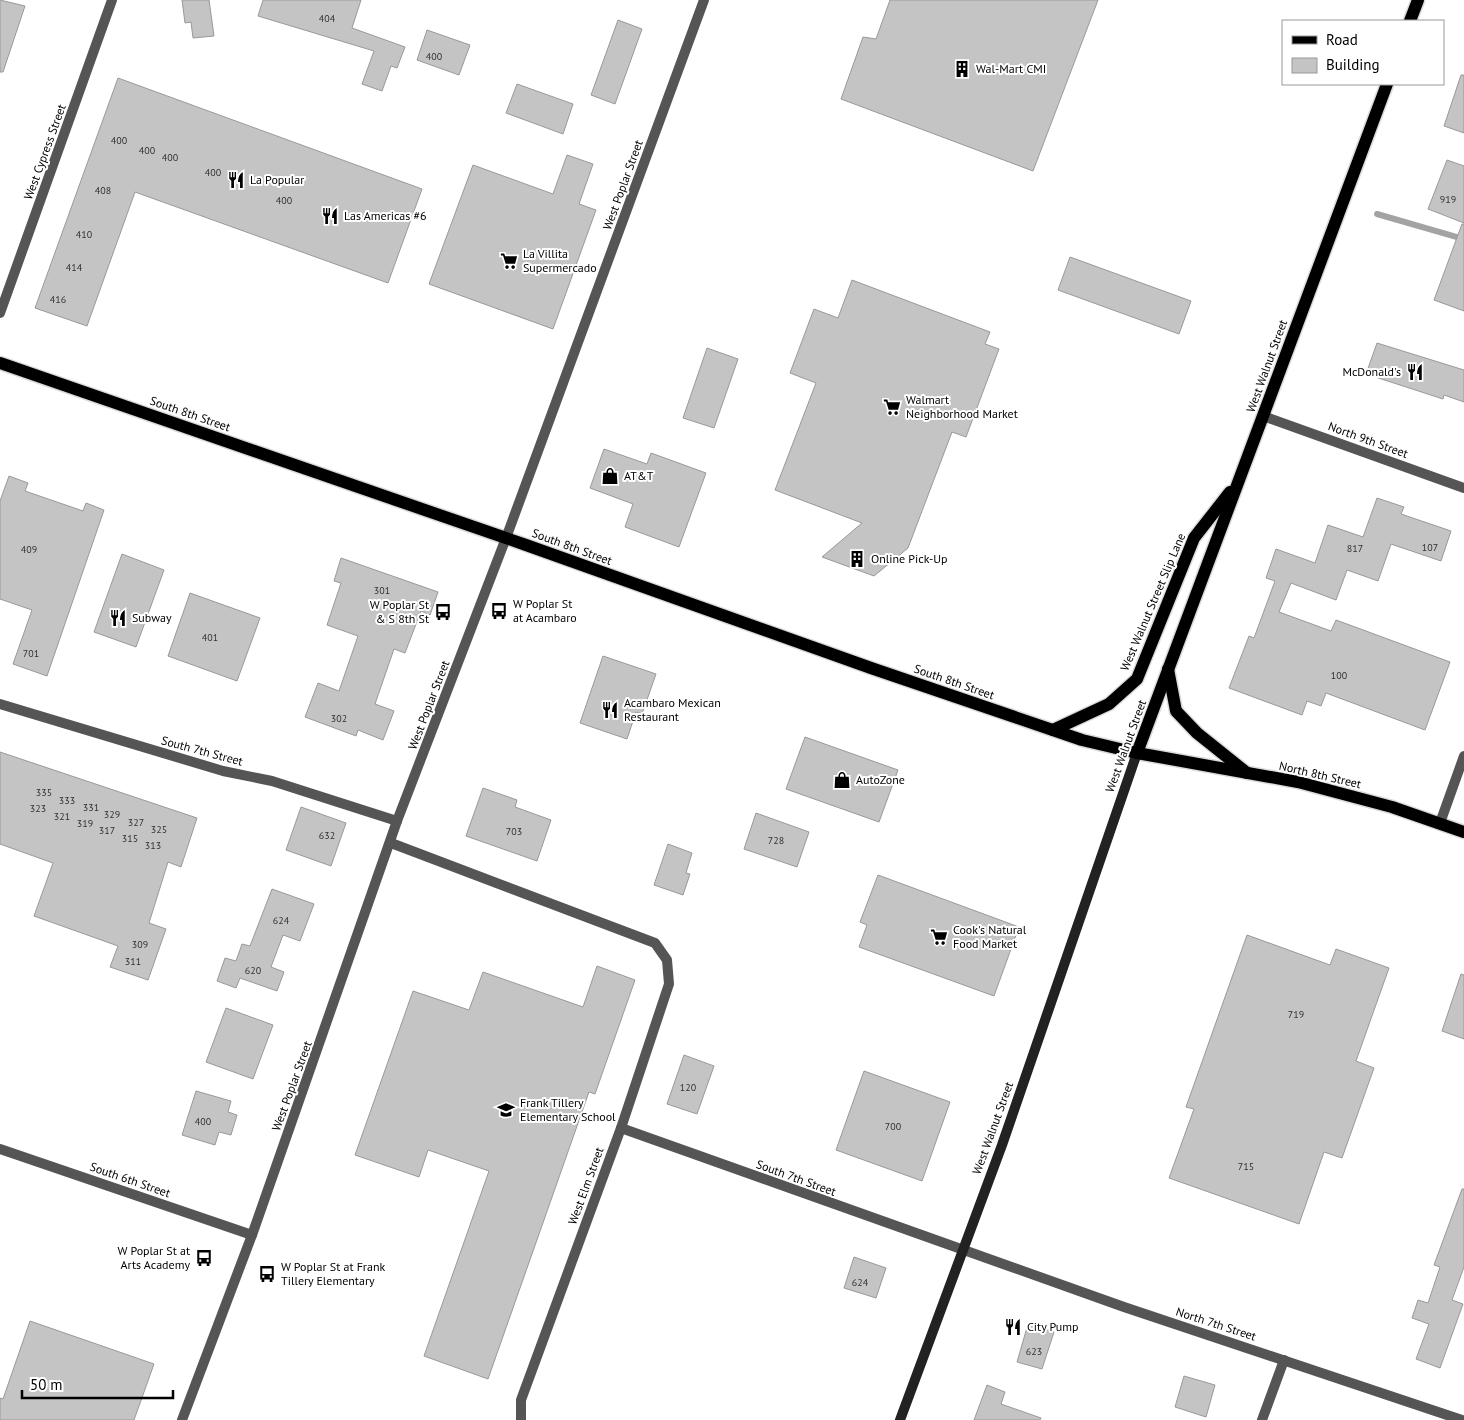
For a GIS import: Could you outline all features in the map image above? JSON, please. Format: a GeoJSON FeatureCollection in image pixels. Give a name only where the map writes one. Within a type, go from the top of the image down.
{"type":"FeatureCollection","features":[{"type":"Feature","properties":{"kind":"main road"},"geometry":{"type":"LineString","coordinates":[[1410,20],[1418,0]]}},
{"type":"Feature","properties":{"kind":"main road","name":"West Walnut Street"},"geometry":{"type":"LineString","coordinates":[[900,1420],[1024,1082],[1136,753],[1387,85]]}},
{"type":"Feature","properties":{"kind":"main road","name":"South 8th Street"},"geometry":{"type":"LineString","coordinates":[[0,363],[506,538],[871,668],[1053,730],[1136,753]]}},
{"type":"Feature","properties":{"kind":"main road","name":"West Walnut Street Slip Lane"},"geometry":{"type":"LineString","coordinates":[[1053,730],[1109,704],[1137,679],[1194,538],[1239,482]]}},
{"type":"Feature","properties":{"kind":"main road"},"geometry":{"type":"LineString","coordinates":[[1168,669],[1176,711],[1197,733],[1249,774]]}},
{"type":"Feature","properties":{"kind":"main road","name":"North 8th Street"},"geometry":{"type":"LineString","coordinates":[[1136,753],[1298,782],[1392,807],[1464,832]]}},
{"type":"Feature","properties":{"kind":"street","name":"West Cypress Street"},"geometry":{"type":"LineString","coordinates":[[0,313],[112,0]]}},
{"type":"Feature","properties":{"kind":"street","name":"West Poplar Street"},"geometry":{"type":"LineString","coordinates":[[182,1420],[252,1235],[391,843],[397,821],[506,538],[704,0]]}},
{"type":"Feature","properties":{"kind":"street","name":"North 9th Street"},"geometry":{"type":"LineString","coordinates":[[1263,416],[1464,488]]}},
{"type":"Feature","properties":{"kind":"street","name":"South 7th Street"},"geometry":{"type":"LineString","coordinates":[[0,704],[223,771],[272,781],[397,821]]}},
{"type":"Feature","properties":{"kind":"street"},"geometry":{"type":"LineString","coordinates":[[1440,823],[1464,756]]}},
{"type":"Feature","properties":{"kind":"street","name":"West Elm Street"},"geometry":{"type":"LineString","coordinates":[[391,843],[654,943],[668,960],[669,984],[620,1128],[521,1400],[521,1420]]}},
{"type":"Feature","properties":{"kind":"street","name":"South 7th Street"},"geometry":{"type":"LineString","coordinates":[[620,1128],[963,1250]]}},
{"type":"Feature","properties":{"kind":"street","name":"South 6th Street"},"geometry":{"type":"LineString","coordinates":[[0,1149],[252,1235]]}},
{"type":"Feature","properties":{"kind":"street","name":"North 7th Street"},"geometry":{"type":"LineString","coordinates":[[963,1250],[1462,1420]]}},
{"type":"Feature","properties":{"kind":"street"},"geometry":{"type":"LineString","coordinates":[[1262,1420],[1284,1360]]}},
{"type":"Feature","properties":{"kind":"building"},"geometry":{"type":"Polygon","coordinates":[[[0,0],[25,6],[3,72],[0,72],[0,0]]]}},
{"type":"Feature","properties":{"kind":"building"},"geometry":{"type":"Polygon","coordinates":[[[182,0],[209,0],[214,36],[193,38],[191,22],[185,23],[182,0]]]}},
{"type":"Feature","properties":{"kind":"building"},"geometry":{"type":"Polygon","coordinates":[[[263,0],[361,0],[352,28],[405,47],[397,68],[391,66],[382,91],[362,84],[374,51],[258,16],[263,0]]]}},
{"type":"Feature","properties":{"kind":"building","name":"Wal-Mart CMI"},"geometry":{"type":"Polygon","coordinates":[[[890,0],[1098,0],[1033,171],[841,99],[863,37],[876,39],[890,0]]]}},
{"type":"Feature","properties":{"kind":"building"},"geometry":{"type":"Polygon","coordinates":[[[618,20],[642,29],[615,104],[591,95],[618,20]]]}},
{"type":"Feature","properties":{"kind":"building"},"geometry":{"type":"Polygon","coordinates":[[[427,30],[470,45],[459,75],[417,60],[427,30]]]}},
{"type":"Feature","properties":{"kind":"building"},"geometry":{"type":"Polygon","coordinates":[[[1461,75],[1464,75],[1464,133],[1444,126],[1461,75]]]}},
{"type":"Feature","properties":{"kind":"building"},"geometry":{"type":"Polygon","coordinates":[[[118,78],[422,189],[388,283],[135,192],[87,326],[35,308],[118,78]]]}},
{"type":"Feature","properties":{"kind":"building"},"geometry":{"type":"Polygon","coordinates":[[[517,84],[573,104],[563,134],[506,113],[517,84]]]}},
{"type":"Feature","properties":{"kind":"building"},"geometry":{"type":"Polygon","coordinates":[[[567,155],[593,164],[579,204],[596,210],[553,329],[429,284],[473,165],[553,194],[567,155]]]}},
{"type":"Feature","properties":{"kind":"building"},"geometry":{"type":"Polygon","coordinates":[[[1447,160],[1464,166],[1464,223],[1428,209],[1447,160]]]}},
{"type":"Feature","properties":{"kind":"building"},"geometry":{"type":"Polygon","coordinates":[[[1462,224],[1464,224],[1464,311],[1434,300],[1462,224]]]}},
{"type":"Feature","properties":{"kind":"building"},"geometry":{"type":"Polygon","coordinates":[[[1070,257],[1191,301],[1179,334],[1058,290],[1070,257]]]}},
{"type":"Feature","properties":{"kind":"building","name":"Walmart Neighborhood Market"},"geometry":{"type":"Polygon","coordinates":[[[852,280],[990,332],[985,344],[999,349],[966,437],[952,432],[908,548],[874,576],[822,557],[862,523],[775,490],[816,383],[790,373],[814,309],[838,318],[852,280]]]}},
{"type":"Feature","properties":{"kind":"building","name":"McDonald's"},"geometry":{"type":"Polygon","coordinates":[[[1377,343],[1464,370],[1464,402],[1444,395],[1443,399],[1366,374],[1377,343]]]}},
{"type":"Feature","properties":{"kind":"building"},"geometry":{"type":"Polygon","coordinates":[[[707,348],[738,359],[714,428],[683,418],[707,348]]]}},
{"type":"Feature","properties":{"kind":"building"},"geometry":{"type":"Polygon","coordinates":[[[604,449],[647,464],[651,453],[706,473],[679,547],[625,527],[633,504],[590,488],[604,449]]]}},
{"type":"Feature","properties":{"kind":"building"},"geometry":{"type":"Polygon","coordinates":[[[9,476],[28,483],[25,491],[83,511],[86,503],[104,510],[47,676],[13,664],[32,610],[0,599],[0,501],[9,476]]]}},
{"type":"Feature","properties":{"kind":"building"},"geometry":{"type":"Polygon","coordinates":[[[1377,498],[1404,507],[1401,514],[1451,531],[1441,561],[1391,544],[1378,581],[1347,570],[1336,600],[1291,583],[1279,612],[1331,631],[1336,620],[1450,662],[1425,730],[1326,693],[1321,706],[1307,701],[1302,715],[1229,688],[1249,636],[1254,638],[1275,581],[1266,578],[1276,549],[1315,563],[1328,525],[1363,537],[1377,498]]]}},
{"type":"Feature","properties":{"kind":"building"},"geometry":{"type":"Polygon","coordinates":[[[122,554],[164,570],[136,647],[94,632],[122,554]]]}},
{"type":"Feature","properties":{"kind":"building"},"geometry":{"type":"Polygon","coordinates":[[[341,558],[438,592],[430,615],[421,611],[405,653],[394,649],[375,704],[394,711],[383,740],[358,730],[356,736],[305,717],[318,683],[339,691],[358,636],[327,625],[341,583],[334,581],[341,558]]]}},
{"type":"Feature","properties":{"kind":"building"},"geometry":{"type":"Polygon","coordinates":[[[190,593],[260,618],[237,681],[168,656],[190,593]]]}},
{"type":"Feature","properties":{"kind":"building"},"geometry":{"type":"Polygon","coordinates":[[[603,656],[656,674],[642,714],[636,712],[627,739],[580,723],[603,656]]]}},
{"type":"Feature","properties":{"kind":"building","name":"AutoZone"},"geometry":{"type":"Polygon","coordinates":[[[805,737],[898,770],[879,822],[786,789],[805,737]]]}},
{"type":"Feature","properties":{"kind":"building"},"geometry":{"type":"Polygon","coordinates":[[[0,752],[197,818],[181,867],[168,862],[149,923],[166,929],[148,980],[110,967],[118,946],[34,916],[53,863],[0,844],[0,752]]]}},
{"type":"Feature","properties":{"kind":"building"},"geometry":{"type":"Polygon","coordinates":[[[483,788],[517,800],[515,807],[551,820],[537,861],[466,836],[483,788]]]}},
{"type":"Feature","properties":{"kind":"building"},"geometry":{"type":"Polygon","coordinates":[[[301,807],[346,823],[331,866],[286,850],[301,807]]]}},
{"type":"Feature","properties":{"kind":"building"},"geometry":{"type":"Polygon","coordinates":[[[756,813],[809,832],[797,867],[744,849],[756,813]]]}},
{"type":"Feature","properties":{"kind":"building"},"geometry":{"type":"Polygon","coordinates":[[[668,844],[692,853],[686,873],[690,874],[683,895],[654,885],[668,844]]]}},
{"type":"Feature","properties":{"kind":"building","name":"Cook's Natural Food Market"},"geometry":{"type":"Polygon","coordinates":[[[878,875],[1019,927],[994,996],[859,947],[867,925],[860,922],[878,875]]]}},
{"type":"Feature","properties":{"kind":"building"},"geometry":{"type":"Polygon","coordinates":[[[272,889],[314,904],[300,941],[283,935],[271,967],[284,972],[277,991],[240,978],[236,988],[217,981],[225,958],[236,961],[242,944],[250,946],[272,889]]]}},
{"type":"Feature","properties":{"kind":"building"},"geometry":{"type":"Polygon","coordinates":[[[1247,935],[1330,965],[1336,949],[1389,968],[1356,1061],[1374,1068],[1342,1158],[1324,1152],[1299,1224],[1169,1178],[1194,1109],[1186,1107],[1247,935]]]}},
{"type":"Feature","properties":{"kind":"building"},"geometry":{"type":"Polygon","coordinates":[[[597,966],[635,980],[595,1094],[589,1092],[488,1379],[424,1356],[489,1171],[428,1150],[419,1177],[355,1155],[413,991],[469,1010],[483,972],[583,1007],[597,966]]]}},
{"type":"Feature","properties":{"kind":"building"},"geometry":{"type":"Polygon","coordinates":[[[1461,974],[1464,975],[1464,1039],[1442,1031],[1461,974]]]}},
{"type":"Feature","properties":{"kind":"building"},"geometry":{"type":"Polygon","coordinates":[[[226,1008],[273,1025],[253,1079],[206,1062],[226,1008]]]}},
{"type":"Feature","properties":{"kind":"building"},"geometry":{"type":"Polygon","coordinates":[[[684,1055],[714,1066],[697,1114],[667,1104],[684,1055]]]}},
{"type":"Feature","properties":{"kind":"building"},"geometry":{"type":"Polygon","coordinates":[[[864,1071],[950,1102],[922,1181],[836,1150],[864,1071]]]}},
{"type":"Feature","properties":{"kind":"building"},"geometry":{"type":"Polygon","coordinates":[[[196,1091],[231,1101],[228,1112],[237,1115],[231,1135],[219,1132],[215,1145],[182,1135],[196,1091]]]}},
{"type":"Feature","properties":{"kind":"building"},"geometry":{"type":"Polygon","coordinates":[[[1462,1189],[1464,1189],[1464,1267],[1452,1300],[1463,1304],[1440,1368],[1416,1359],[1429,1324],[1412,1318],[1418,1300],[1428,1303],[1440,1267],[1434,1265],[1462,1189]]]}},
{"type":"Feature","properties":{"kind":"building"},"geometry":{"type":"Polygon","coordinates":[[[854,1257],[886,1268],[876,1298],[844,1288],[854,1257]]]}},
{"type":"Feature","properties":{"kind":"building"},"geometry":{"type":"Polygon","coordinates":[[[30,1321],[154,1364],[134,1420],[0,1420],[0,1398],[3,1399],[30,1321]]]}},
{"type":"Feature","properties":{"kind":"building"},"geometry":{"type":"Polygon","coordinates":[[[1028,1324],[1054,1332],[1042,1369],[1017,1362],[1028,1324]]]}},
{"type":"Feature","properties":{"kind":"building"},"geometry":{"type":"Polygon","coordinates":[[[1184,1376],[1215,1385],[1206,1417],[1175,1407],[1184,1376]]]}},
{"type":"Feature","properties":{"kind":"building"},"geometry":{"type":"Polygon","coordinates":[[[987,1385],[1005,1392],[1001,1404],[1041,1418],[1040,1420],[974,1420],[987,1385]]]}},
{"type":"Feature","properties":{"kind":"waterway"},"geometry":{"type":"LineString","coordinates":[[1377,214],[1464,239]]}},
{"type":"Feature","properties":{"kind":"place","name":"Wal-Mart CMI"},"geometry":{"type":"Point","coordinates":[962,69]}},
{"type":"Feature","properties":{"kind":"place","name":"La Popular"},"geometry":{"type":"Point","coordinates":[236,180]}},
{"type":"Feature","properties":{"kind":"place","name":"Las Americas #6"},"geometry":{"type":"Point","coordinates":[330,216]}},
{"type":"Feature","properties":{"kind":"place","name":"La Villita Supermercado"},"geometry":{"type":"Point","coordinates":[509,261]}},
{"type":"Feature","properties":{"kind":"place","name":"McDonald's"},"geometry":{"type":"Point","coordinates":[1415,372]}},
{"type":"Feature","properties":{"kind":"place","name":"Walmart Neighborhood Market"},"geometry":{"type":"Point","coordinates":[892,407]}},
{"type":"Feature","properties":{"kind":"place","name":"AT&T"},"geometry":{"type":"Point","coordinates":[610,476]}},
{"type":"Feature","properties":{"kind":"place","name":"Online Pick-Up"},"geometry":{"type":"Point","coordinates":[857,559]}},
{"type":"Feature","properties":{"kind":"place","name":"W Poplar St at Acambaro"},"geometry":{"type":"Point","coordinates":[499,611]}},
{"type":"Feature","properties":{"kind":"place","name":"W Poplar St & S 8th St"},"geometry":{"type":"Point","coordinates":[443,612]}},
{"type":"Feature","properties":{"kind":"place","name":"Subway"},"geometry":{"type":"Point","coordinates":[118,618]}},
{"type":"Feature","properties":{"kind":"place","name":"Acambaro Mexican Restaurant"},"geometry":{"type":"Point","coordinates":[610,710]}},
{"type":"Feature","properties":{"kind":"place","name":"AutoZone"},"geometry":{"type":"Point","coordinates":[842,780]}},
{"type":"Feature","properties":{"kind":"place","name":"Cook's Natural Food Market"},"geometry":{"type":"Point","coordinates":[939,937]}},
{"type":"Feature","properties":{"kind":"place","name":"Frank Tillery Elementary School"},"geometry":{"type":"Point","coordinates":[506,1110]}},
{"type":"Feature","properties":{"kind":"place","name":"W Poplar St at Arts Academy"},"geometry":{"type":"Point","coordinates":[204,1258]}},
{"type":"Feature","properties":{"kind":"place","name":"W Poplar St at Frank Tillery Elementary"},"geometry":{"type":"Point","coordinates":[267,1274]}},
{"type":"Feature","properties":{"kind":"place","name":"City Pump"},"geometry":{"type":"Point","coordinates":[1013,1327]}}]}
